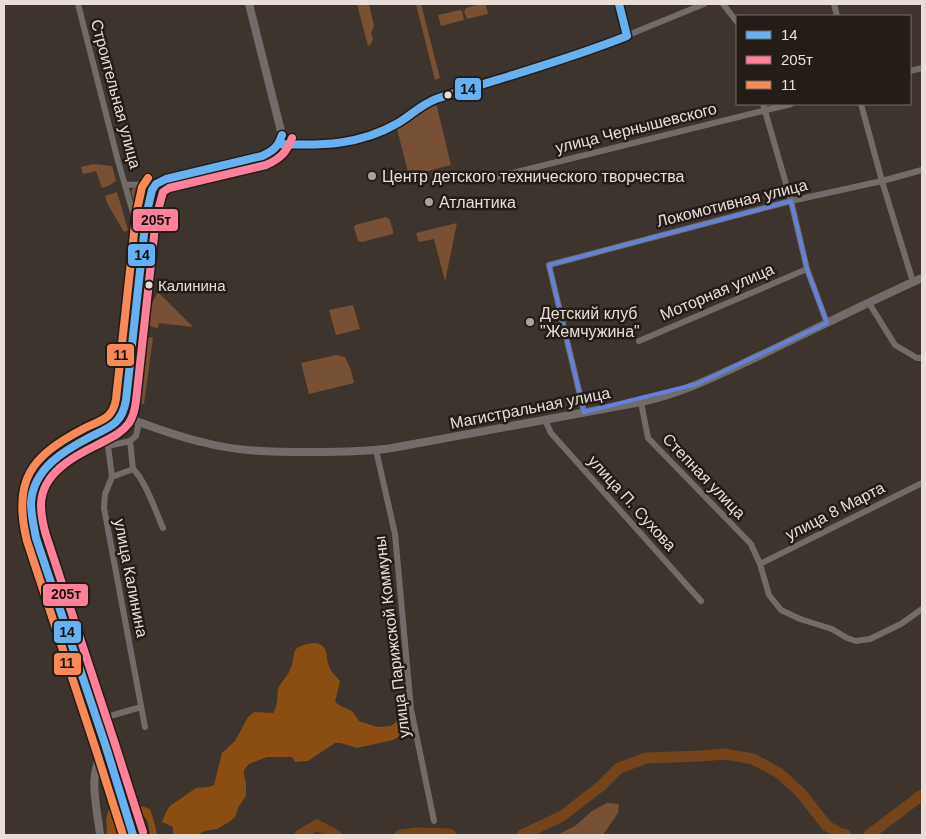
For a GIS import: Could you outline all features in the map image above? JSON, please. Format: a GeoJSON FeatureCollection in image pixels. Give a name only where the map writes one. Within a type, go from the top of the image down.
{"type":"FeatureCollection","features":[{"type":"Feature","properties":{"kind":"street","name":"Строительная улица"},"geometry":{"type":"LineString","coordinates":[[78,4],[125,185],[143,244],[126,400],[122,416]]}},
{"type":"Feature","properties":{"kind":"street"},"geometry":{"type":"LineString","coordinates":[[125,185],[156,184],[166,179],[262,156],[273,151],[280,144],[282,135],[249,4]]}},
{"type":"Feature","properties":{"kind":"street"},"geometry":{"type":"LineString","coordinates":[[619,4],[627,36]]}},
{"type":"Feature","properties":{"kind":"street"},"geometry":{"type":"LineString","coordinates":[[280,144],[341,143],[365,138],[398,123],[433,100],[583,53],[704,4]]}},
{"type":"Feature","properties":{"kind":"street"},"geometry":{"type":"LineString","coordinates":[[724,4],[736,21]]}},
{"type":"Feature","properties":{"kind":"street"},"geometry":{"type":"LineString","coordinates":[[763,105],[791,201],[806,270],[827,323]]}},
{"type":"Feature","properties":{"kind":"street","name":"улица Чернышевского"},"geometry":{"type":"LineString","coordinates":[[488,179],[787,105]]}},
{"type":"Feature","properties":{"kind":"street"},"geometry":{"type":"LineString","coordinates":[[861,105],[913,282]]}},
{"type":"Feature","properties":{"kind":"street","name":"Локомотивная улица"},"geometry":{"type":"LineString","coordinates":[[584,412],[549,265],[791,201],[922,170]]}},
{"type":"Feature","properties":{"kind":"street"},"geometry":{"type":"LineString","coordinates":[[143,244],[149,200],[156,184]]}},
{"type":"Feature","properties":{"kind":"street","name":"Моторная улица"},"geometry":{"type":"LineString","coordinates":[[639,341],[806,270]]}},
{"type":"Feature","properties":{"kind":"street","name":"Магистральная улица"},"geometry":{"type":"LineString","coordinates":[[122,416],[187,438],[221,447],[271,452],[376,450],[661,397],[697,384],[922,278]]}},
{"type":"Feature","properties":{"kind":"street"},"geometry":{"type":"LineString","coordinates":[[869,303],[895,345],[917,358],[922,358]]}},
{"type":"Feature","properties":{"kind":"street","name":"Степная улица"},"geometry":{"type":"LineString","coordinates":[[641,402],[648,438],[752,544],[769,595],[782,610],[856,641],[870,639],[901,624],[922,609]]}},
{"type":"Feature","properties":{"kind":"street"},"geometry":{"type":"LineString","coordinates":[[122,416],[111,426],[58,455],[43,470],[36,483],[31,501],[34,531],[134,835]]}},
{"type":"Feature","properties":{"kind":"street","name":"улица П. Сухова"},"geometry":{"type":"LineString","coordinates":[[545,420],[551,433],[701,601]]}},
{"type":"Feature","properties":{"kind":"street"},"geometry":{"type":"LineString","coordinates":[[108,446],[130,441],[136,436],[139,422]]}},
{"type":"Feature","properties":{"kind":"street"},"geometry":{"type":"LineString","coordinates":[[103,430],[108,446],[112,476],[133,469]]}},
{"type":"Feature","properties":{"kind":"street"},"geometry":{"type":"LineString","coordinates":[[130,441],[133,469],[142,480],[163,528]]}},
{"type":"Feature","properties":{"kind":"street","name":"улица Парижской Коммуны"},"geometry":{"type":"LineString","coordinates":[[376,450],[395,534],[411,709],[434,821]]}},
{"type":"Feature","properties":{"kind":"street","name":"улица Калинина"},"geometry":{"type":"LineString","coordinates":[[112,476],[105,494],[104,508],[145,727]]}},
{"type":"Feature","properties":{"kind":"street","name":"улица 8 Марта"},"geometry":{"type":"LineString","coordinates":[[760,564],[922,483]]}},
{"type":"Feature","properties":{"kind":"street"},"geometry":{"type":"LineString","coordinates":[[110,716],[141,707]]}},
{"type":"Feature","properties":{"kind":"street"},"geometry":{"type":"LineString","coordinates":[[100,835],[93,778],[100,754],[106,747]]}},
{"type":"Feature","properties":{"kind":"highlighted area"},"geometry":{"type":"Polygon","coordinates":[[[791,201],[807,269],[827,323],[697,384],[584,412],[549,265],[791,201]]]}},
{"type":"Feature","properties":{"kind":"shaded area"},"geometry":{"type":"Polygon","coordinates":[[[357,4],[369,4],[374,26],[371,33],[372,40],[368,46],[357,4]]]}},
{"type":"Feature","properties":{"kind":"shaded area"},"geometry":{"type":"Polygon","coordinates":[[[416,4],[421,4],[440,78],[435,80],[416,4]]]}},
{"type":"Feature","properties":{"kind":"shaded area"},"geometry":{"type":"Polygon","coordinates":[[[481,4],[486,5],[488,14],[467,19],[464,11],[466,8],[481,4]]]}},
{"type":"Feature","properties":{"kind":"shaded area"},"geometry":{"type":"Polygon","coordinates":[[[460,10],[464,20],[441,26],[438,15],[460,10]]]}},
{"type":"Feature","properties":{"kind":"shaded area"},"geometry":{"type":"Polygon","coordinates":[[[436,103],[451,165],[409,176],[397,129],[436,103]]]}},
{"type":"Feature","properties":{"kind":"shaded area"},"geometry":{"type":"Polygon","coordinates":[[[93,164],[112,166],[116,181],[102,188],[96,171],[83,174],[81,167],[93,164]]]}},
{"type":"Feature","properties":{"kind":"shaded area"},"geometry":{"type":"Polygon","coordinates":[[[133,188],[144,191],[139,220],[131,192],[133,188]]]}},
{"type":"Feature","properties":{"kind":"shaded area"},"geometry":{"type":"Polygon","coordinates":[[[117,192],[128,230],[124,232],[105,196],[117,192]]]}},
{"type":"Feature","properties":{"kind":"shaded area"},"geometry":{"type":"Polygon","coordinates":[[[386,217],[390,220],[393,234],[362,242],[358,241],[355,225],[386,217]]]}},
{"type":"Feature","properties":{"kind":"shaded area"},"geometry":{"type":"Polygon","coordinates":[[[457,223],[445,281],[434,239],[419,242],[416,233],[457,223]]]}},
{"type":"Feature","properties":{"kind":"shaded area"},"geometry":{"type":"Polygon","coordinates":[[[158,292],[193,327],[159,323],[158,328],[152,327],[149,324],[151,305],[158,292]]]}},
{"type":"Feature","properties":{"kind":"shaded area"},"geometry":{"type":"Polygon","coordinates":[[[353,305],[360,329],[336,335],[329,310],[353,305]]]}},
{"type":"Feature","properties":{"kind":"shaded area"},"geometry":{"type":"Polygon","coordinates":[[[153,337],[144,404],[142,404],[139,399],[148,338],[153,337]]]}},
{"type":"Feature","properties":{"kind":"shaded area"},"geometry":{"type":"Polygon","coordinates":[[[336,355],[345,357],[354,383],[309,394],[301,363],[336,355]]]}},
{"type":"Feature","properties":{"kind":"shaded area"},"geometry":{"type":"Polygon","coordinates":[[[314,643],[323,646],[328,664],[340,681],[335,702],[352,711],[359,721],[377,727],[391,726],[396,722],[403,705],[408,706],[409,724],[403,734],[393,740],[357,748],[335,743],[308,761],[295,762],[292,757],[267,757],[249,764],[244,770],[246,796],[239,806],[235,817],[217,829],[205,831],[197,835],[173,835],[173,827],[162,822],[170,806],[196,788],[214,785],[222,753],[235,741],[248,717],[254,712],[273,713],[277,704],[278,689],[289,672],[296,649],[300,646],[314,643]]]}},
{"type":"Feature","properties":{"kind":"shaded area"},"geometry":{"type":"Polygon","coordinates":[[[114,802],[120,808],[127,835],[107,835],[106,822],[114,802]]]}},
{"type":"Feature","properties":{"kind":"shaded area"},"geometry":{"type":"Polygon","coordinates":[[[607,803],[619,804],[618,813],[603,835],[557,835],[575,826],[592,811],[607,803]]]}},
{"type":"Feature","properties":{"kind":"shaded area"},"geometry":{"type":"Polygon","coordinates":[[[141,806],[150,809],[157,835],[150,835],[148,822],[141,812],[141,806]]]}},
{"type":"Feature","properties":{"kind":"waterway"},"geometry":{"type":"LineString","coordinates":[[522,835],[562,816],[601,786],[619,768],[646,758],[725,754],[753,759],[779,773],[800,792],[827,826],[846,835]]}},
{"type":"Feature","properties":{"kind":"waterway"},"geometry":{"type":"LineString","coordinates":[[869,835],[922,795]]}},
{"type":"Feature","properties":{"kind":"waterway"},"geometry":{"type":"LineString","coordinates":[[300,835],[317,825],[336,835]]}},
{"type":"Feature","properties":{"kind":"waterway"},"geometry":{"type":"LineString","coordinates":[[400,835],[418,833],[451,835]]}},
{"type":"Feature","properties":{"kind":"transit line","name":"14"},"geometry":{"type":"LineString","coordinates":[[280,144],[326,144],[369,136],[398,123],[436,99],[556,61],[627,36],[619,4]]}},
{"type":"Feature","properties":{"kind":"transit line","name":"14"},"geometry":{"type":"LineString","coordinates":[[133,835],[106,747],[36,538],[31,507],[33,491],[37,480],[51,462],[70,448],[114,424],[124,408],[146,216],[152,190],[156,184],[166,179],[262,156],[275,148],[282,135]]}},
{"type":"Feature","properties":{"kind":"transit line","name":"205т"},"geometry":{"type":"LineString","coordinates":[[143,832],[46,535],[41,512],[43,493],[53,475],[60,468],[78,455],[118,433],[126,427],[133,416],[156,218],[163,192],[169,188],[266,165],[282,154],[292,138]]}},
{"type":"Feature","properties":{"kind":"transit line","name":"11"},"geometry":{"type":"LineString","coordinates":[[123,835],[27,541],[22,502],[30,472],[39,460],[66,438],[101,421],[109,415],[114,406],[136,215],[142,187],[148,178]]}},
{"type":"Feature","properties":{"kind":"place","name":"Центр детского технического творчества"},"geometry":{"type":"Point","coordinates":[372,176]}},
{"type":"Feature","properties":{"kind":"place","name":"Атлантика"},"geometry":{"type":"Point","coordinates":[429,202]}},
{"type":"Feature","properties":{"kind":"place","name":"Калинина"},"geometry":{"type":"Point","coordinates":[149,285]}},
{"type":"Feature","properties":{"kind":"place","name":"Детский клуб \"Жемчужина\""},"geometry":{"type":"Point","coordinates":[530,322]}}]}
